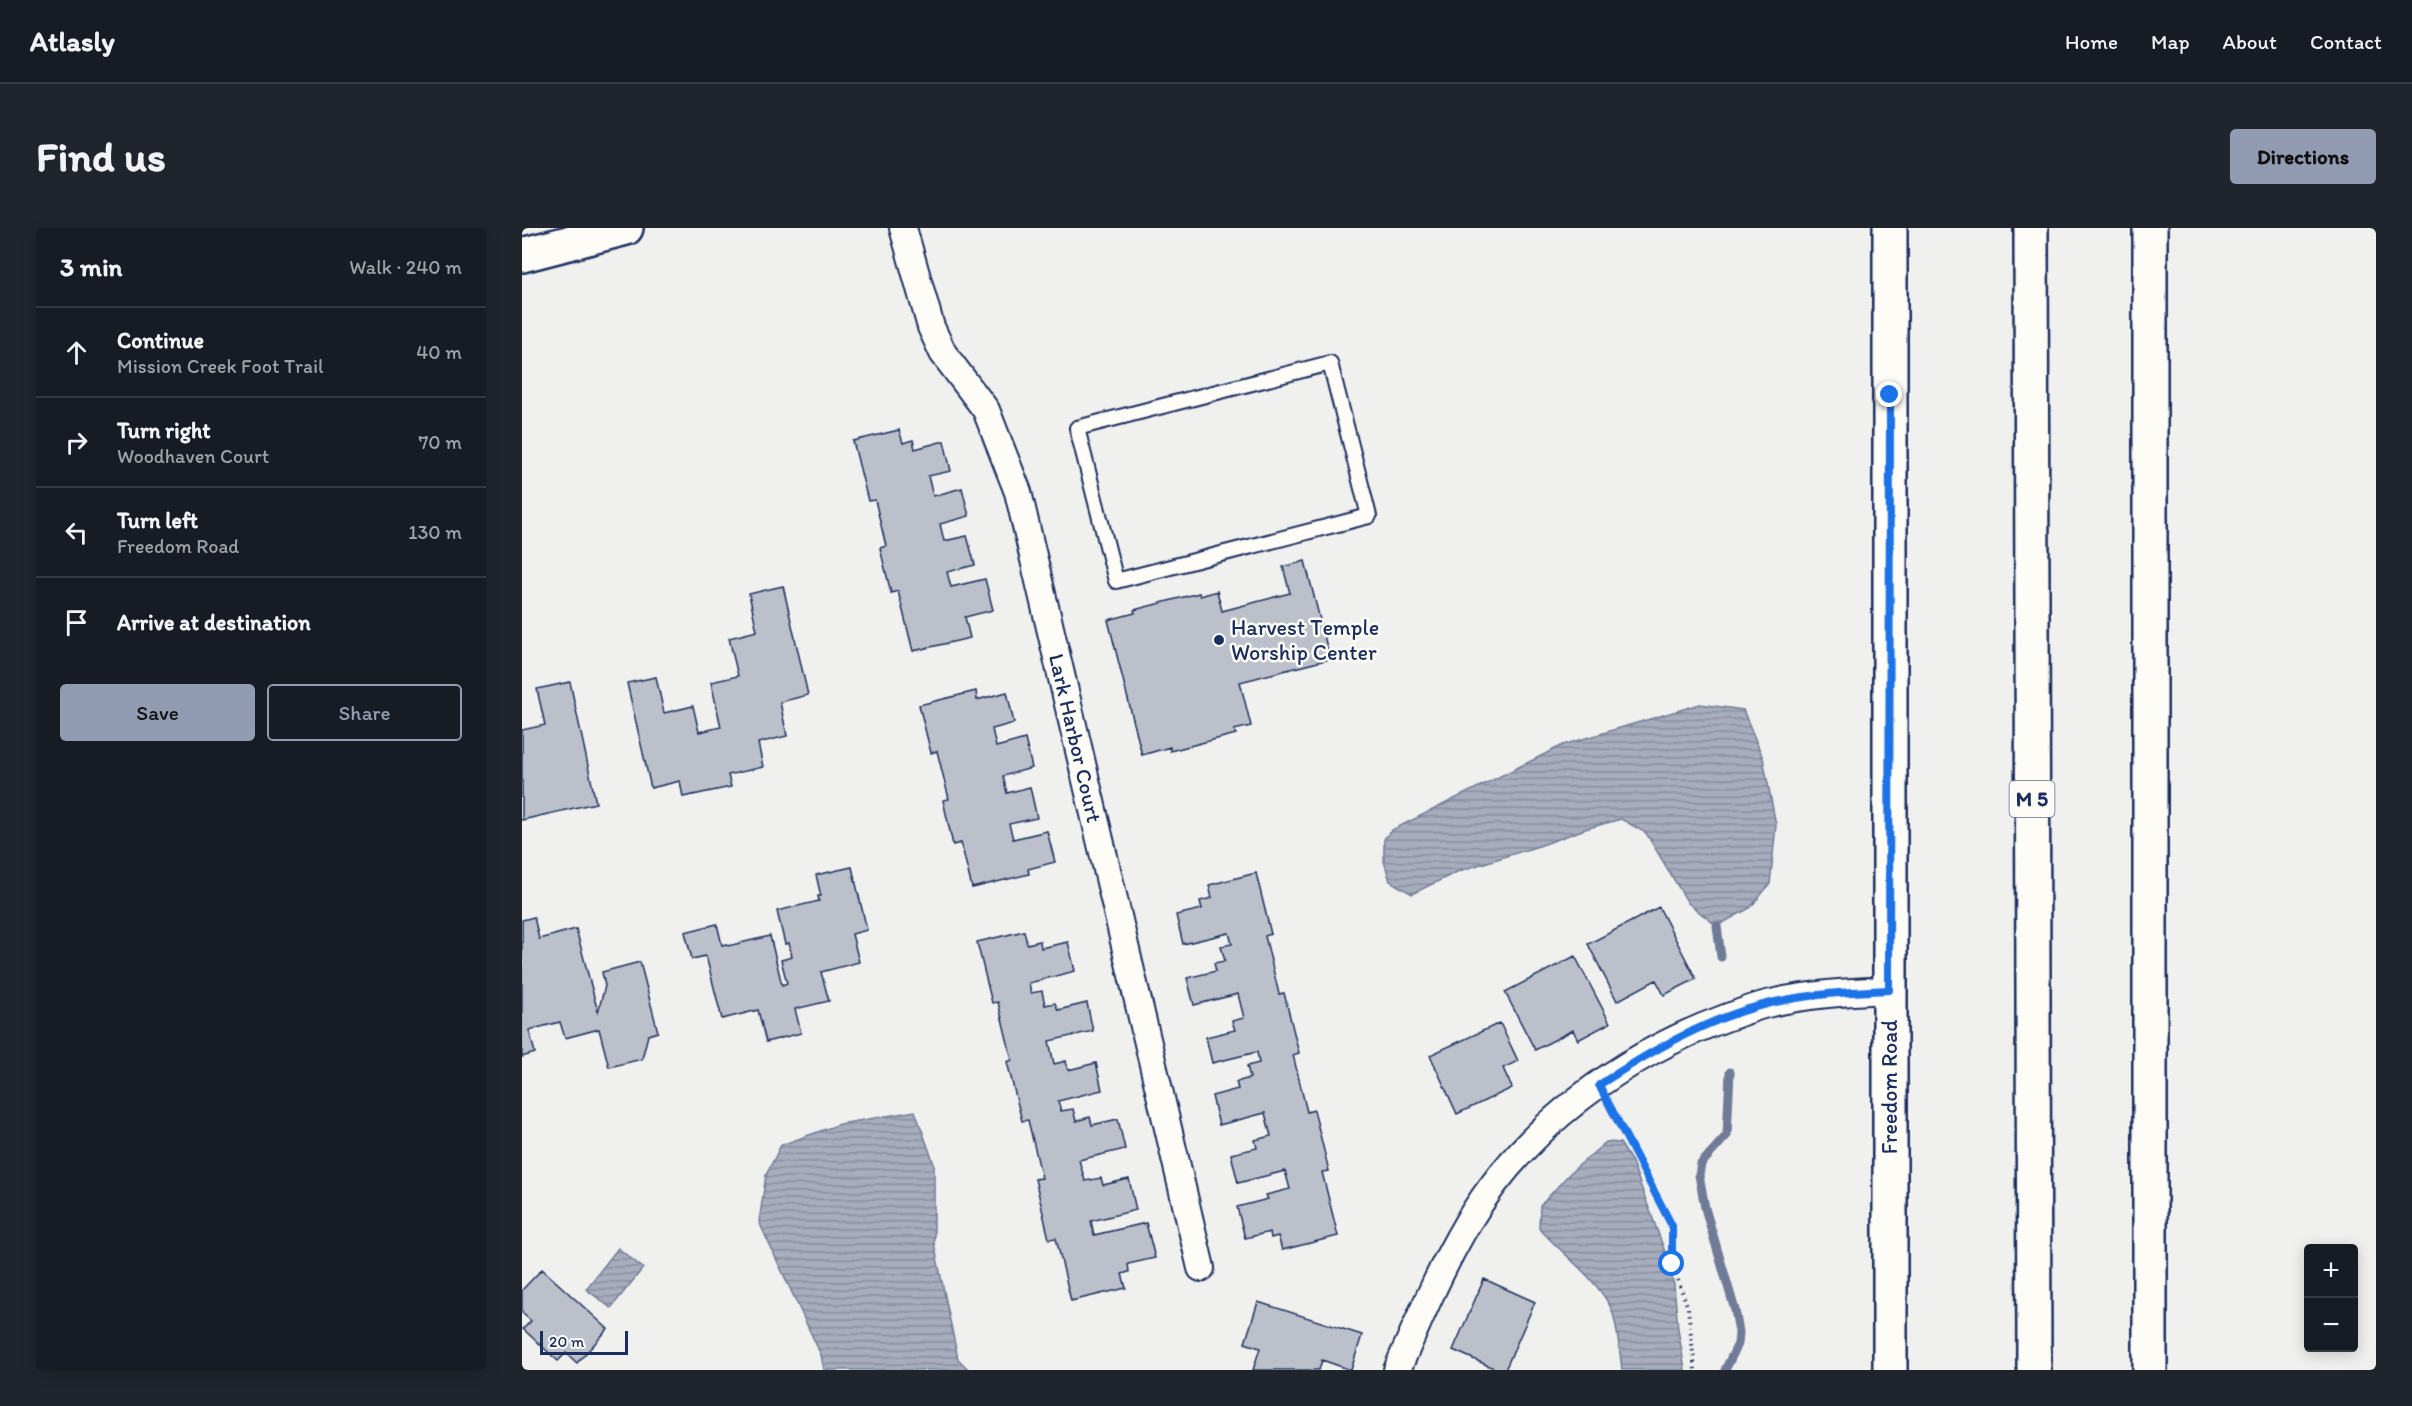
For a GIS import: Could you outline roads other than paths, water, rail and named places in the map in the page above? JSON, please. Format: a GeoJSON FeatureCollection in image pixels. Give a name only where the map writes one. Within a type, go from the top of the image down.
{"type":"FeatureCollection","features":[{"type":"Feature","properties":{"kind":"main road"},"geometry":{"type":"LineString","coordinates":[[522,255],[626,228]]}},
{"type":"Feature","properties":{"kind":"main road","name":"Freedom Road"},"geometry":{"type":"LineString","coordinates":[[1890,228],[1890,1370]]}},
{"type":"Feature","properties":{"kind":"main road","name":"M 5"},"geometry":{"type":"LineString","coordinates":[[2031,228],[2034,1370]]}},
{"type":"Feature","properties":{"kind":"main road"},"geometry":{"type":"LineString","coordinates":[[2150,228],[2150,1370]]}},
{"type":"Feature","properties":{"kind":"street","name":"Lark Harbor Court"},"geometry":{"type":"LineString","coordinates":[[903,228],[931,327],[943,353],[986,410],[1018,492],[1201,1268]]}},
{"type":"Feature","properties":{"kind":"street"},"geometry":{"type":"LineString","coordinates":[[1397,1370],[1444,1267],[1468,1222],[1497,1180],[1531,1140],[1578,1099],[1656,1048],[1712,1023],[1766,1004],[1841,992],[1889,990]]}},
{"type":"Feature","properties":{"kind":"lane"},"geometry":{"type":"LineString","coordinates":[[1330,363],[1369,516],[1116,581],[1077,428],[1222,391],[1330,363]]}},
{"type":"Feature","properties":{"kind":"water"},"geometry":{"type":"Polygon","coordinates":[[[1700,704],[1743,710],[1763,758],[1776,825],[1770,884],[1750,908],[1717,926],[1688,903],[1646,833],[1621,819],[1459,871],[1412,894],[1390,881],[1384,861],[1384,839],[1392,830],[1563,745],[1700,704]]]}},
{"type":"Feature","properties":{"kind":"water"},"geometry":{"type":"Polygon","coordinates":[[[915,1111],[934,1164],[934,1243],[958,1359],[969,1370],[824,1370],[821,1355],[759,1222],[766,1175],[781,1145],[840,1124],[915,1111]]]}},
{"type":"Feature","properties":{"kind":"water"},"geometry":{"type":"Polygon","coordinates":[[[1606,1142],[1620,1143],[1632,1162],[1664,1249],[1674,1285],[1685,1370],[1622,1370],[1616,1328],[1610,1306],[1587,1275],[1539,1228],[1540,1206],[1569,1174],[1606,1142]]]}},
{"type":"Feature","properties":{"kind":"water"},"geometry":{"type":"Polygon","coordinates":[[[618,1248],[643,1268],[611,1308],[586,1289],[618,1248]]]}},
{"type":"Feature","properties":{"kind":"waterway"},"geometry":{"type":"LineString","coordinates":[[1717,926],[1721,957]]}},
{"type":"Feature","properties":{"kind":"waterway"},"geometry":{"type":"LineString","coordinates":[[1725,1370],[1738,1344],[1739,1332],[1735,1310],[1705,1208],[1699,1175],[1701,1164],[1727,1135],[1730,1072]]}},
{"type":"Feature","properties":{"kind":"place","name":"Harvest Temple Worship Center"},"geometry":{"type":"Point","coordinates":[1219,640]}}]}
